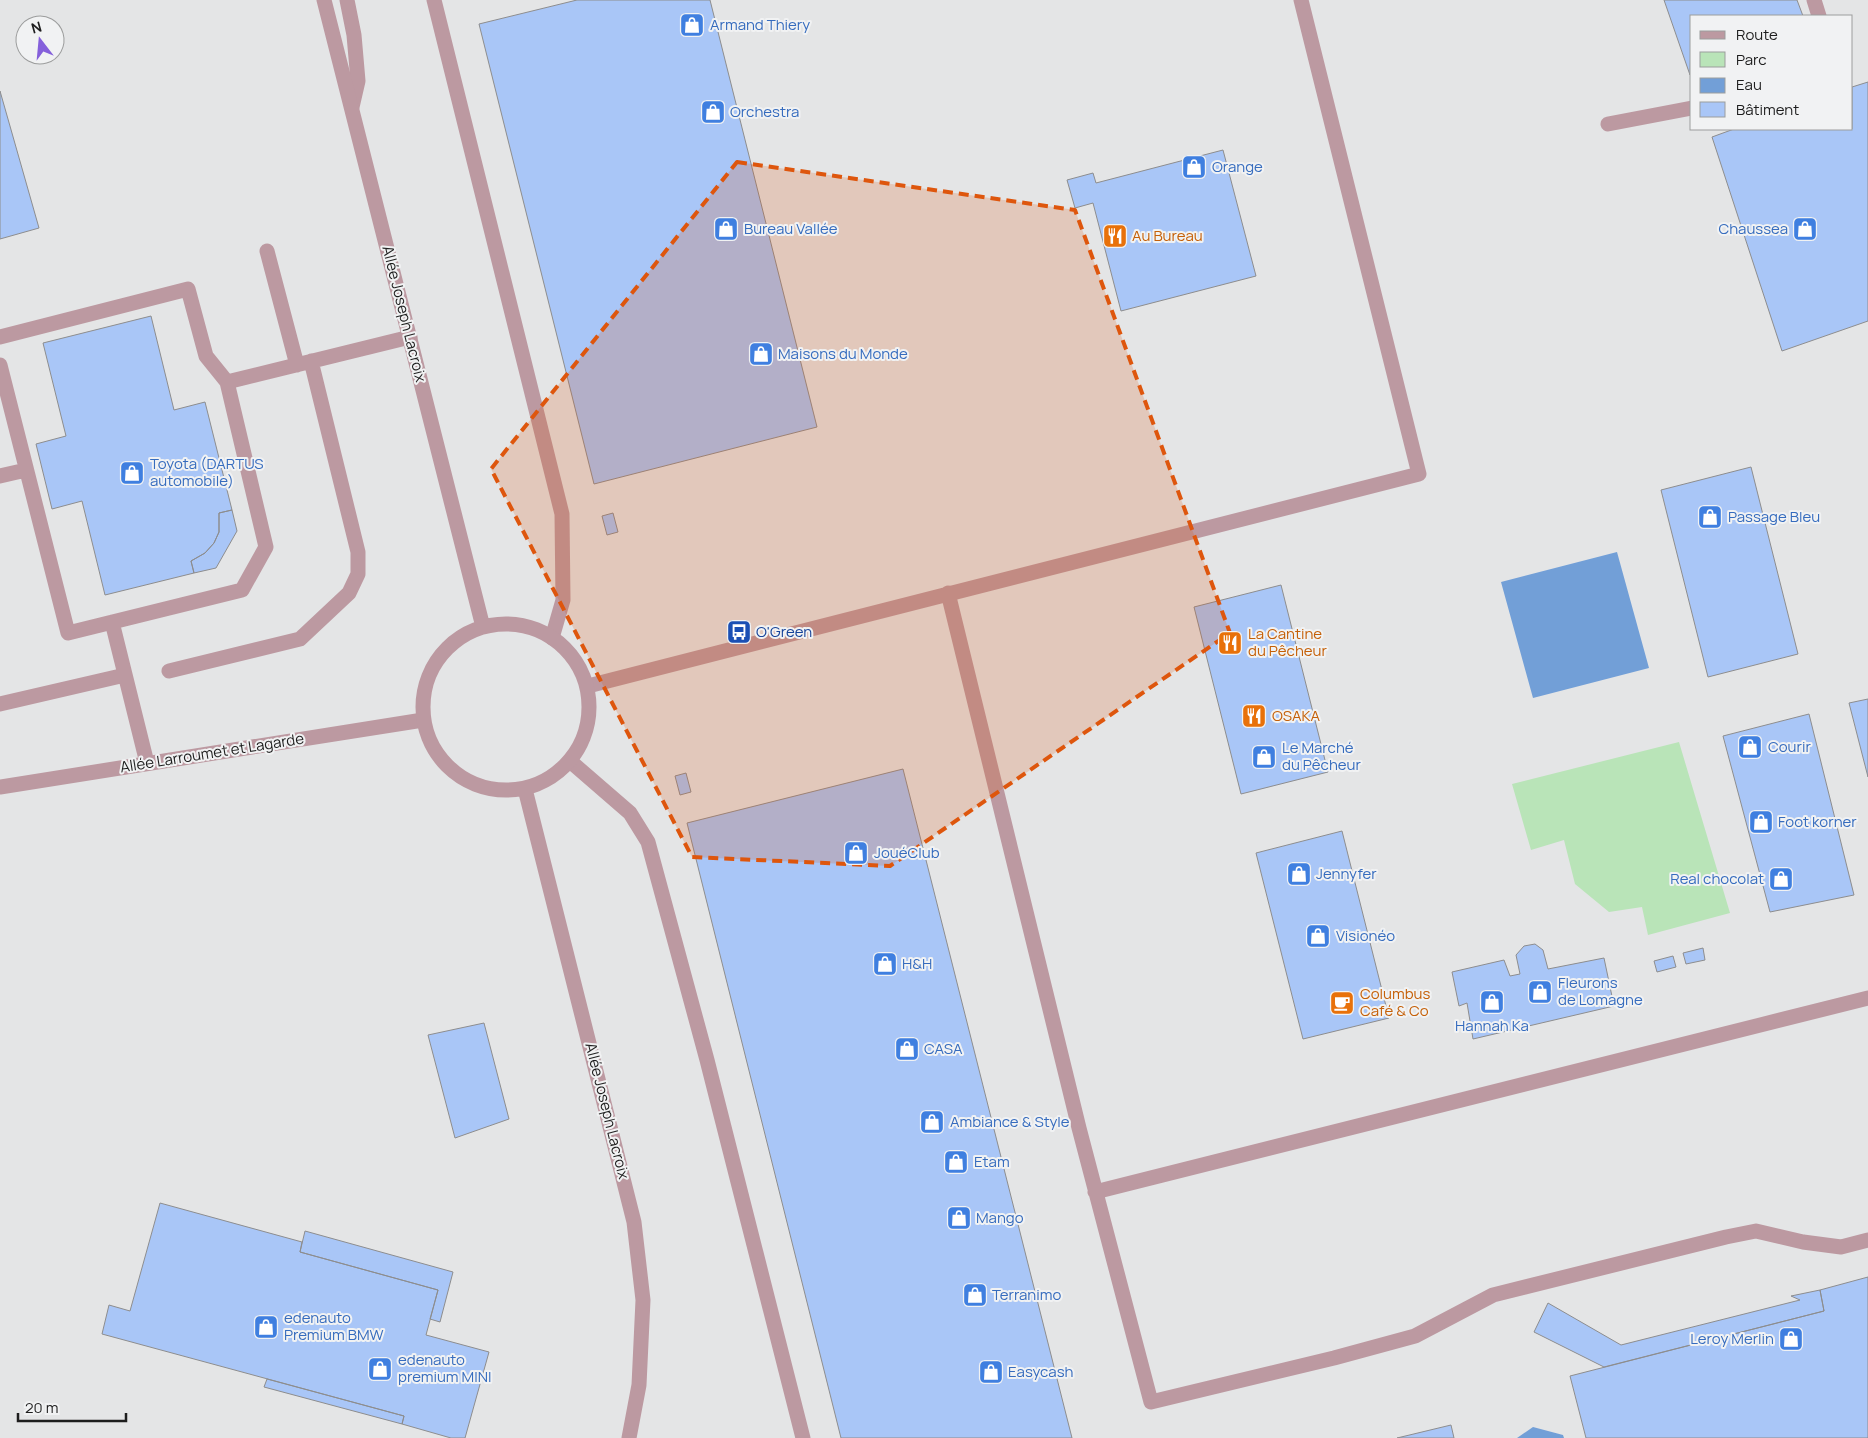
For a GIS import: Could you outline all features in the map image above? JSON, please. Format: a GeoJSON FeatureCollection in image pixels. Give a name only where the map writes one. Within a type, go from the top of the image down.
{"type":"FeatureCollection","features":[{"type":"Feature","properties":{"kind":"street","name":"Allée Joseph Lacroix"},"geometry":{"type":"LineString","coordinates":[[324,0],[483,627]]}},
{"type":"Feature","properties":{"kind":"street"},"geometry":{"type":"LineString","coordinates":[[347,0],[354,35],[358,81],[352,107]]}},
{"type":"Feature","properties":{"kind":"street"},"geometry":{"type":"LineString","coordinates":[[434,0],[562,514],[563,600],[552,638]]}},
{"type":"Feature","properties":{"kind":"street"},"geometry":{"type":"LineString","coordinates":[[588,686],[1420,474],[1301,0]]}},
{"type":"Feature","properties":{"kind":"street"},"geometry":{"type":"LineString","coordinates":[[1814,0],[1819,15]]}},
{"type":"Feature","properties":{"kind":"street"},"geometry":{"type":"LineString","coordinates":[[1608,124],[1690,108]]}},
{"type":"Feature","properties":{"kind":"street"},"geometry":{"type":"LineString","coordinates":[[169,671],[300,639],[349,593],[358,574],[358,552],[304,363],[266,251]]}},
{"type":"Feature","properties":{"kind":"street"},"geometry":{"type":"LineString","coordinates":[[0,337],[188,289],[206,356],[227,382],[266,548],[242,590],[68,633],[0,365]]}},
{"type":"Feature","properties":{"kind":"street"},"geometry":{"type":"LineString","coordinates":[[227,382],[410,337]]}},
{"type":"Feature","properties":{"kind":"street"},"geometry":{"type":"LineString","coordinates":[[0,476],[26,470]]}},
{"type":"Feature","properties":{"kind":"street"},"geometry":{"type":"LineString","coordinates":[[948,593],[1095,1192],[1151,1402],[1334,1358],[1415,1336],[1493,1295],[1726,1237],[1756,1231],[1803,1242],[1841,1247],[1868,1240]]}},
{"type":"Feature","properties":{"kind":"street"},"geometry":{"type":"LineString","coordinates":[[112,622],[147,763]]}},
{"type":"Feature","properties":{"kind":"street"},"geometry":{"type":"LineString","coordinates":[[509,624],[536,629],[552,638],[559,642],[577,662],[588,686],[590,713],[584,739],[570,761],[550,779],[525,789],[498,791],[471,784],[448,768],[432,746],[423,720],[423,696],[430,673],[443,653],[461,637],[483,627],[509,624]]}},
{"type":"Feature","properties":{"kind":"street"},"geometry":{"type":"LineString","coordinates":[[0,704],[125,675]]}},
{"type":"Feature","properties":{"kind":"street","name":"Allée Larroumet et Lagarde"},"geometry":{"type":"LineString","coordinates":[[0,787],[423,720]]}},
{"type":"Feature","properties":{"kind":"street"},"geometry":{"type":"LineString","coordinates":[[570,761],[630,813],[648,842],[707,1060],[803,1438]]}},
{"type":"Feature","properties":{"kind":"street","name":"Allée Joseph Lacroix"},"geometry":{"type":"LineString","coordinates":[[525,789],[634,1222],[643,1300],[639,1385],[629,1438]]}},
{"type":"Feature","properties":{"kind":"street"},"geometry":{"type":"LineString","coordinates":[[1095,1192],[1868,998]]}},
{"type":"Feature","properties":{"kind":"highlighted area"},"geometry":{"type":"Polygon","coordinates":[[[737,162],[1075,210],[1230,633],[890,866],[692,857],[491,469],[737,162]]]}},
{"type":"Feature","properties":{"kind":"green space"},"geometry":{"type":"Polygon","coordinates":[[[1679,742],[1730,913],[1648,935],[1642,907],[1609,912],[1575,884],[1564,840],[1531,850],[1512,784],[1679,742]]]}},
{"type":"Feature","properties":{"kind":"water"},"geometry":{"type":"Polygon","coordinates":[[[1617,552],[1649,668],[1533,698],[1501,582],[1617,552]]]}},
{"type":"Feature","properties":{"kind":"water"},"geometry":{"type":"Polygon","coordinates":[[[1533,1427],[1563,1435],[1564,1438],[1517,1438],[1533,1427]]]}},
{"type":"Feature","properties":{"kind":"building"},"geometry":{"type":"Polygon","coordinates":[[[577,0],[710,0],[817,427],[594,484],[479,24],[577,0]]]}},
{"type":"Feature","properties":{"kind":"building"},"geometry":{"type":"Polygon","coordinates":[[[1664,0],[1797,0],[1803,15],[1690,15],[1690,75],[1664,0]]]}},
{"type":"Feature","properties":{"kind":"building","name":"Chaussea"},"geometry":{"type":"Polygon","coordinates":[[[1868,82],[1868,321],[1782,351],[1712,137],[1731,130],[1853,130],[1853,87],[1868,82]]]}},
{"type":"Feature","properties":{"kind":"building"},"geometry":{"type":"Polygon","coordinates":[[[0,91],[39,228],[0,239],[0,91]]]}},
{"type":"Feature","properties":{"kind":"building"},"geometry":{"type":"Polygon","coordinates":[[[1223,150],[1256,276],[1121,311],[1093,203],[1075,208],[1067,180],[1093,173],[1096,183],[1223,150]]]}},
{"type":"Feature","properties":{"kind":"building","name":"Toyota (DARTUS automobile)"},"geometry":{"type":"Polygon","coordinates":[[[151,316],[174,410],[205,402],[232,510],[219,513],[219,532],[214,543],[205,553],[191,561],[194,573],[105,595],[82,501],[52,509],[36,444],[66,436],[43,343],[151,316]]]}},
{"type":"Feature","properties":{"kind":"building"},"geometry":{"type":"Polygon","coordinates":[[[1751,467],[1798,654],[1708,677],[1661,490],[1751,467]]]}},
{"type":"Feature","properties":{"kind":"building"},"geometry":{"type":"Polygon","coordinates":[[[232,510],[237,531],[216,568],[194,573],[191,561],[205,553],[214,543],[219,532],[219,513],[232,510]]]}},
{"type":"Feature","properties":{"kind":"building"},"geometry":{"type":"Polygon","coordinates":[[[613,513],[618,532],[607,535],[602,516],[613,513]]]}},
{"type":"Feature","properties":{"kind":"building"},"geometry":{"type":"Polygon","coordinates":[[[1281,585],[1328,772],[1241,794],[1194,607],[1281,585]]]}},
{"type":"Feature","properties":{"kind":"building"},"geometry":{"type":"Polygon","coordinates":[[[1868,699],[1868,777],[1849,703],[1868,699]]]}},
{"type":"Feature","properties":{"kind":"building"},"geometry":{"type":"Polygon","coordinates":[[[1809,714],[1854,895],[1770,912],[1723,736],[1809,714]]]}},
{"type":"Feature","properties":{"kind":"building"},"geometry":{"type":"Polygon","coordinates":[[[903,769],[1072,1438],[841,1438],[687,823],[903,769]]]}},
{"type":"Feature","properties":{"kind":"building"},"geometry":{"type":"Polygon","coordinates":[[[686,773],[691,792],[680,795],[675,776],[686,773]]]}},
{"type":"Feature","properties":{"kind":"building"},"geometry":{"type":"Polygon","coordinates":[[[1342,831],[1389,1018],[1303,1039],[1256,853],[1342,831]]]}},
{"type":"Feature","properties":{"kind":"building"},"geometry":{"type":"Polygon","coordinates":[[[1535,944],[1543,950],[1548,969],[1604,958],[1614,1006],[1473,1039],[1467,1003],[1459,1006],[1452,972],[1504,960],[1510,976],[1520,974],[1516,955],[1524,946],[1535,944]]]}},
{"type":"Feature","properties":{"kind":"building"},"geometry":{"type":"Polygon","coordinates":[[[1703,948],[1705,960],[1686,964],[1683,953],[1703,948]]]}},
{"type":"Feature","properties":{"kind":"building"},"geometry":{"type":"Polygon","coordinates":[[[1673,956],[1676,967],[1657,972],[1654,961],[1673,956]]]}},
{"type":"Feature","properties":{"kind":"building"},"geometry":{"type":"Polygon","coordinates":[[[484,1023],[509,1119],[455,1138],[428,1035],[484,1023]]]}},
{"type":"Feature","properties":{"kind":"building","name":"edenauto Premium BMW"},"geometry":{"type":"Polygon","coordinates":[[[160,1203],[302,1242],[300,1252],[438,1290],[426,1335],[489,1352],[465,1438],[451,1438],[402,1424],[404,1416],[102,1334],[109,1305],[130,1311],[160,1203]]]}},
{"type":"Feature","properties":{"kind":"building"},"geometry":{"type":"Polygon","coordinates":[[[305,1231],[453,1272],[440,1322],[430,1319],[438,1290],[300,1252],[305,1231]]]}},
{"type":"Feature","properties":{"kind":"building","name":"Leroy Merlin"},"geometry":{"type":"Polygon","coordinates":[[[1868,1277],[1868,1438],[1586,1438],[1570,1376],[1824,1311],[1820,1290],[1868,1277]]]}},
{"type":"Feature","properties":{"kind":"building"},"geometry":{"type":"Polygon","coordinates":[[[1820,1290],[1824,1311],[1604,1367],[1534,1332],[1548,1303],[1621,1345],[1800,1300],[1791,1296],[1820,1290]]]}},
{"type":"Feature","properties":{"kind":"building"},"geometry":{"type":"Polygon","coordinates":[[[267,1379],[404,1416],[402,1424],[264,1387],[267,1379]]]}},
{"type":"Feature","properties":{"kind":"building"},"geometry":{"type":"Polygon","coordinates":[[[1451,1425],[1454,1438],[1397,1438],[1451,1425]]]}},
{"type":"Feature","properties":{"kind":"place","name":"Armand Thiery"},"geometry":{"type":"Point","coordinates":[692,25]}},
{"type":"Feature","properties":{"kind":"place","name":"Orchestra"},"geometry":{"type":"Point","coordinates":[713,112]}},
{"type":"Feature","properties":{"kind":"place","name":"Orange"},"geometry":{"type":"Point","coordinates":[1194,167]}},
{"type":"Feature","properties":{"kind":"place","name":"Bureau Vallée"},"geometry":{"type":"Point","coordinates":[726,229]}},
{"type":"Feature","properties":{"kind":"place","name":"Chaussea"},"geometry":{"type":"Point","coordinates":[1805,229]}},
{"type":"Feature","properties":{"kind":"place","name":"Au Bureau"},"geometry":{"type":"Point","coordinates":[1115,236]}},
{"type":"Feature","properties":{"kind":"place","name":"Maisons du Monde"},"geometry":{"type":"Point","coordinates":[761,354]}},
{"type":"Feature","properties":{"kind":"place","name":"Toyota (DARTUS automobile)"},"geometry":{"type":"Point","coordinates":[132,473]}},
{"type":"Feature","properties":{"kind":"place","name":"Passage Bleu"},"geometry":{"type":"Point","coordinates":[1710,517]}},
{"type":"Feature","properties":{"kind":"place","name":"O'Green"},"geometry":{"type":"Point","coordinates":[739,632]}},
{"type":"Feature","properties":{"kind":"place","name":"La Cantine du Pêcheur"},"geometry":{"type":"Point","coordinates":[1230,643]}},
{"type":"Feature","properties":{"kind":"place","name":"OSAKA"},"geometry":{"type":"Point","coordinates":[1254,716]}},
{"type":"Feature","properties":{"kind":"place","name":"Courir"},"geometry":{"type":"Point","coordinates":[1750,747]}},
{"type":"Feature","properties":{"kind":"place","name":"Le Marché du Pêcheur"},"geometry":{"type":"Point","coordinates":[1264,757]}},
{"type":"Feature","properties":{"kind":"place","name":"Foot korner"},"geometry":{"type":"Point","coordinates":[1761,822]}},
{"type":"Feature","properties":{"kind":"place","name":"JouéClub"},"geometry":{"type":"Point","coordinates":[856,853]}},
{"type":"Feature","properties":{"kind":"place","name":"Jennyfer"},"geometry":{"type":"Point","coordinates":[1299,874]}},
{"type":"Feature","properties":{"kind":"place","name":"Real chocolat"},"geometry":{"type":"Point","coordinates":[1781,879]}},
{"type":"Feature","properties":{"kind":"place","name":"Visionéo"},"geometry":{"type":"Point","coordinates":[1318,936]}},
{"type":"Feature","properties":{"kind":"place","name":"H&H"},"geometry":{"type":"Point","coordinates":[885,964]}},
{"type":"Feature","properties":{"kind":"place","name":"Fleurons de Lomagne"},"geometry":{"type":"Point","coordinates":[1540,992]}},
{"type":"Feature","properties":{"kind":"place","name":"Hannah Ka"},"geometry":{"type":"Point","coordinates":[1492,1002]}},
{"type":"Feature","properties":{"kind":"place","name":"Columbus Café & Co"},"geometry":{"type":"Point","coordinates":[1342,1003]}},
{"type":"Feature","properties":{"kind":"place","name":"CASA"},"geometry":{"type":"Point","coordinates":[907,1049]}},
{"type":"Feature","properties":{"kind":"place","name":"Ambiance & Style"},"geometry":{"type":"Point","coordinates":[932,1122]}},
{"type":"Feature","properties":{"kind":"place","name":"Etam"},"geometry":{"type":"Point","coordinates":[956,1162]}},
{"type":"Feature","properties":{"kind":"place","name":"Mango"},"geometry":{"type":"Point","coordinates":[959,1218]}},
{"type":"Feature","properties":{"kind":"place","name":"Terranimo"},"geometry":{"type":"Point","coordinates":[975,1295]}},
{"type":"Feature","properties":{"kind":"place","name":"edenauto Premium BMW"},"geometry":{"type":"Point","coordinates":[266,1327]}},
{"type":"Feature","properties":{"kind":"place","name":"Leroy Merlin"},"geometry":{"type":"Point","coordinates":[1791,1339]}},
{"type":"Feature","properties":{"kind":"place","name":"edenauto premium MINI"},"geometry":{"type":"Point","coordinates":[380,1369]}},
{"type":"Feature","properties":{"kind":"place","name":"Easycash"},"geometry":{"type":"Point","coordinates":[991,1372]}}]}
